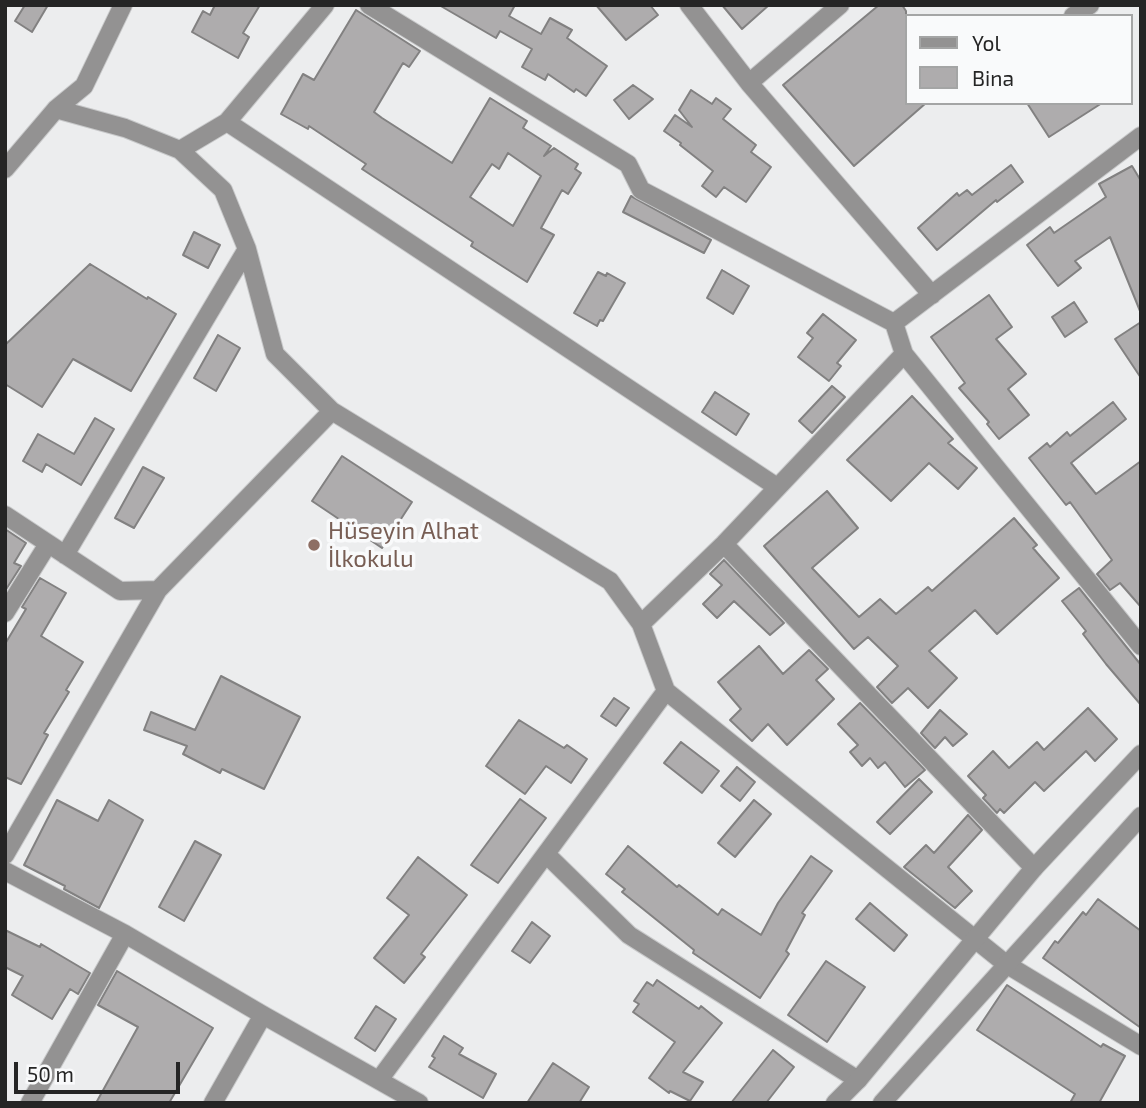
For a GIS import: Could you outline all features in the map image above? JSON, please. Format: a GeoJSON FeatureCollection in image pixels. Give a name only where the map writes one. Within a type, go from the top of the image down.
{"type":"FeatureCollection","features":[{"type":"Feature","properties":{"kind":"street"},"geometry":{"type":"LineString","coordinates":[[5,168],[56,109],[85,86],[123,5]]}},
{"type":"Feature","properties":{"kind":"street"},"geometry":{"type":"LineString","coordinates":[[180,150],[227,122],[325,5]]}},
{"type":"Feature","properties":{"kind":"street"},"geometry":{"type":"LineString","coordinates":[[369,5],[628,164],[641,190],[894,323],[904,354],[1141,646]]}},
{"type":"Feature","properties":{"kind":"street"},"geometry":{"type":"LineString","coordinates":[[689,5],[749,83],[932,295]]}},
{"type":"Feature","properties":{"kind":"street"},"geometry":{"type":"LineString","coordinates":[[749,83],[840,5]]}},
{"type":"Feature","properties":{"kind":"street"},"geometry":{"type":"LineString","coordinates":[[56,109],[125,128],[180,150],[223,190],[247,249],[275,354],[332,411],[610,581],[641,624],[666,691],[1006,964],[1141,1046]]}},
{"type":"Feature","properties":{"kind":"street"},"geometry":{"type":"LineString","coordinates":[[227,122],[777,487]]}},
{"type":"Feature","properties":{"kind":"street"},"geometry":{"type":"LineString","coordinates":[[894,323],[1141,136]]}},
{"type":"Feature","properties":{"kind":"street"},"geometry":{"type":"LineString","coordinates":[[65,555],[247,249]]}},
{"type":"Feature","properties":{"kind":"street"},"geometry":{"type":"LineString","coordinates":[[641,624],[724,544],[904,354]]}},
{"type":"Feature","properties":{"kind":"street"},"geometry":{"type":"LineString","coordinates":[[5,855],[158,590],[332,411]]}},
{"type":"Feature","properties":{"kind":"street"},"geometry":{"type":"LineString","coordinates":[[5,515],[120,591],[158,590]]}},
{"type":"Feature","properties":{"kind":"street"},"geometry":{"type":"LineString","coordinates":[[5,613],[48,544]]}},
{"type":"Feature","properties":{"kind":"street"},"geometry":{"type":"LineString","coordinates":[[724,544],[1034,868]]}},
{"type":"Feature","properties":{"kind":"street"},"geometry":{"type":"LineString","coordinates":[[379,1080],[666,691]]}},
{"type":"Feature","properties":{"kind":"street"},"geometry":{"type":"LineString","coordinates":[[835,1103],[858,1080],[1034,868],[1141,754]]}},
{"type":"Feature","properties":{"kind":"street"},"geometry":{"type":"LineString","coordinates":[[882,1103],[1141,816]]}},
{"type":"Feature","properties":{"kind":"street"},"geometry":{"type":"LineString","coordinates":[[546,854],[629,935],[858,1080]]}},
{"type":"Feature","properties":{"kind":"street"},"geometry":{"type":"LineString","coordinates":[[5,872],[125,934],[419,1103]]}},
{"type":"Feature","properties":{"kind":"street"},"geometry":{"type":"LineString","coordinates":[[30,1103],[125,934]]}},
{"type":"Feature","properties":{"kind":"street"},"geometry":{"type":"LineString","coordinates":[[213,1103],[263,1015]]}},
{"type":"Feature","properties":{"kind":"building"},"geometry":{"type":"Polygon","coordinates":[[[25,5],[48,5],[32,32],[15,21],[25,5]]]}},
{"type":"Feature","properties":{"kind":"building"},"geometry":{"type":"Polygon","coordinates":[[[215,5],[260,5],[243,33],[249,37],[238,58],[192,32],[203,11],[210,15],[215,5]]]}},
{"type":"Feature","properties":{"kind":"building"},"geometry":{"type":"Polygon","coordinates":[[[439,5],[515,5],[509,16],[541,34],[550,18],[572,30],[567,38],[607,66],[586,96],[576,89],[574,92],[548,74],[545,80],[522,67],[532,49],[500,31],[496,38],[439,5]]]}},
{"type":"Feature","properties":{"kind":"building"},"geometry":{"type":"Polygon","coordinates":[[[596,5],[650,5],[658,15],[626,40],[596,5]]]}},
{"type":"Feature","properties":{"kind":"building"},"geometry":{"type":"Polygon","coordinates":[[[722,5],[769,5],[742,29],[722,5]]]}},
{"type":"Feature","properties":{"kind":"building"},"geometry":{"type":"Polygon","coordinates":[[[879,5],[902,5],[906,11],[904,105],[924,105],[854,166],[783,85],[879,5]]]}},
{"type":"Feature","properties":{"kind":"building"},"geometry":{"type":"Polygon","coordinates":[[[356,10],[420,51],[409,67],[403,63],[374,112],[382,118],[452,163],[490,98],[527,121],[523,128],[551,146],[544,156],[554,148],[578,164],[575,169],[581,173],[568,194],[562,190],[541,228],[554,235],[527,282],[471,246],[473,242],[362,169],[366,164],[309,126],[308,129],[281,114],[303,74],[314,80],[356,10]],[[508,153],[499,169],[492,164],[470,197],[513,226],[541,176],[508,153]]]}},
{"type":"Feature","properties":{"kind":"building"},"geometry":{"type":"Polygon","coordinates":[[[633,85],[653,99],[629,119],[614,100],[633,85]]]}},
{"type":"Feature","properties":{"kind":"building"},"geometry":{"type":"Polygon","coordinates":[[[691,90],[712,104],[716,98],[731,109],[723,119],[756,145],[751,152],[771,167],[746,202],[724,187],[716,197],[702,186],[713,171],[664,131],[675,115],[692,127],[679,110],[691,90]]]}},
{"type":"Feature","properties":{"kind":"building"},"geometry":{"type":"Polygon","coordinates":[[[1028,105],[1099,105],[1049,137],[1028,105]]]}},
{"type":"Feature","properties":{"kind":"building"},"geometry":{"type":"Polygon","coordinates":[[[1011,165],[1023,182],[997,202],[996,200],[937,250],[918,228],[957,193],[959,196],[967,190],[972,195],[1011,165]]]}},
{"type":"Feature","properties":{"kind":"building"},"geometry":{"type":"Polygon","coordinates":[[[1132,166],[1141,181],[1140,311],[1110,237],[1075,261],[1081,268],[1058,286],[1027,245],[1050,227],[1054,233],[1106,197],[1099,184],[1132,166]]]}},
{"type":"Feature","properties":{"kind":"building"},"geometry":{"type":"Polygon","coordinates":[[[631,196],[711,240],[704,253],[623,212],[631,196]]]}},
{"type":"Feature","properties":{"kind":"building"},"geometry":{"type":"Polygon","coordinates":[[[194,232],[220,245],[208,268],[183,255],[194,232]]]}},
{"type":"Feature","properties":{"kind":"building"},"geometry":{"type":"Polygon","coordinates":[[[90,264],[176,314],[131,391],[73,359],[42,407],[5,384],[5,345],[90,264]]]}},
{"type":"Feature","properties":{"kind":"building"},"geometry":{"type":"Polygon","coordinates":[[[722,270],[749,286],[733,314],[707,298],[722,270]]]}},
{"type":"Feature","properties":{"kind":"building"},"geometry":{"type":"Polygon","coordinates":[[[598,272],[606,276],[607,273],[625,283],[603,321],[600,320],[597,326],[574,313],[598,272]]]}},
{"type":"Feature","properties":{"kind":"building"},"geometry":{"type":"Polygon","coordinates":[[[989,295],[1012,327],[996,339],[1026,374],[1008,389],[1029,415],[999,439],[987,424],[989,422],[959,388],[965,383],[931,337],[989,295]]]}},
{"type":"Feature","properties":{"kind":"building"},"geometry":{"type":"Polygon","coordinates":[[[1074,302],[1087,322],[1065,337],[1052,317],[1074,302]]]}},
{"type":"Feature","properties":{"kind":"building"},"geometry":{"type":"Polygon","coordinates":[[[823,314],[856,340],[837,363],[841,366],[829,381],[798,357],[813,338],[807,333],[823,314]]]}},
{"type":"Feature","properties":{"kind":"building"},"geometry":{"type":"Polygon","coordinates":[[[1141,322],[1141,378],[1115,339],[1141,322]]]}},
{"type":"Feature","properties":{"kind":"building"},"geometry":{"type":"Polygon","coordinates":[[[218,335],[240,348],[216,391],[194,378],[218,335]]]}},
{"type":"Feature","properties":{"kind":"building"},"geometry":{"type":"Polygon","coordinates":[[[832,386],[845,397],[812,433],[799,421],[832,386]]]}},
{"type":"Feature","properties":{"kind":"building"},"geometry":{"type":"Polygon","coordinates":[[[715,392],[749,414],[736,435],[702,412],[715,392]]]}},
{"type":"Feature","properties":{"kind":"building"},"geometry":{"type":"Polygon","coordinates":[[[912,396],[953,439],[948,443],[977,468],[958,489],[929,463],[891,501],[847,460],[912,396]]]}},
{"type":"Feature","properties":{"kind":"building"},"geometry":{"type":"Polygon","coordinates":[[[1113,402],[1126,419],[1071,463],[1096,494],[1141,461],[1141,607],[1120,583],[1110,590],[1097,574],[1112,560],[1070,502],[1066,505],[1029,458],[1047,443],[1050,447],[1067,432],[1070,436],[1113,402]]]}},
{"type":"Feature","properties":{"kind":"building"},"geometry":{"type":"Polygon","coordinates":[[[95,418],[114,429],[81,485],[46,464],[42,472],[23,461],[38,434],[74,454],[95,418]]]}},
{"type":"Feature","properties":{"kind":"building"},"geometry":{"type":"Polygon","coordinates":[[[342,456],[412,502],[382,548],[312,501],[342,456]]]}},
{"type":"Feature","properties":{"kind":"building"},"geometry":{"type":"Polygon","coordinates":[[[143,467],[164,478],[134,528],[115,518],[143,467]]]}},
{"type":"Feature","properties":{"kind":"building"},"geometry":{"type":"Polygon","coordinates":[[[827,491],[858,528],[812,568],[859,617],[880,599],[896,614],[928,587],[932,591],[1014,518],[1037,545],[1033,548],[1059,578],[997,634],[975,610],[929,651],[957,678],[928,708],[908,688],[892,703],[877,687],[898,666],[868,637],[854,649],[764,546],[827,491]]]}},
{"type":"Feature","properties":{"kind":"building"},"geometry":{"type":"Polygon","coordinates":[[[5,529],[26,543],[14,563],[21,566],[5,591],[5,529]]]}},
{"type":"Feature","properties":{"kind":"building"},"geometry":{"type":"Polygon","coordinates":[[[724,560],[784,623],[770,635],[734,601],[717,618],[703,604],[722,585],[710,574],[724,560]]]}},
{"type":"Feature","properties":{"kind":"building"},"geometry":{"type":"Polygon","coordinates":[[[40,578],[66,593],[41,636],[83,662],[66,690],[69,692],[44,733],[48,735],[21,784],[5,777],[5,644],[26,609],[22,607],[40,578]]]}},
{"type":"Feature","properties":{"kind":"building"},"geometry":{"type":"Polygon","coordinates":[[[1079,588],[1141,665],[1141,705],[1083,634],[1086,631],[1062,601],[1079,588]]]}},
{"type":"Feature","properties":{"kind":"building"},"geometry":{"type":"Polygon","coordinates":[[[759,646],[783,674],[809,650],[828,669],[816,680],[834,699],[787,745],[768,724],[752,741],[730,720],[741,709],[718,682],[759,646]]]}},
{"type":"Feature","properties":{"kind":"building"},"geometry":{"type":"Polygon","coordinates":[[[221,676],[300,717],[264,789],[222,769],[220,773],[183,754],[187,746],[144,730],[151,712],[195,730],[221,676]]]}},
{"type":"Feature","properties":{"kind":"building"},"geometry":{"type":"Polygon","coordinates":[[[614,698],[629,708],[616,726],[601,716],[614,698]]]}},
{"type":"Feature","properties":{"kind":"building"},"geometry":{"type":"Polygon","coordinates":[[[860,703],[925,770],[905,787],[885,762],[878,768],[870,758],[862,766],[850,752],[858,745],[838,724],[860,703]]]}},
{"type":"Feature","properties":{"kind":"building"},"geometry":{"type":"Polygon","coordinates":[[[1088,708],[1117,739],[1095,761],[1086,751],[1044,791],[1035,782],[1004,813],[1000,809],[997,813],[983,798],[986,795],[968,776],[993,751],[1009,768],[1037,742],[1044,750],[1088,708]]]}},
{"type":"Feature","properties":{"kind":"building"},"geometry":{"type":"Polygon","coordinates":[[[940,710],[967,734],[953,746],[945,737],[935,748],[921,733],[940,710]]]}},
{"type":"Feature","properties":{"kind":"building"},"geometry":{"type":"Polygon","coordinates":[[[519,720],[564,748],[567,745],[587,759],[571,783],[546,766],[525,794],[486,766],[519,720]]]}},
{"type":"Feature","properties":{"kind":"building"},"geometry":{"type":"Polygon","coordinates":[[[681,742],[719,771],[702,793],[664,763],[681,742]]]}},
{"type":"Feature","properties":{"kind":"building"},"geometry":{"type":"Polygon","coordinates":[[[737,767],[755,782],[740,801],[721,786],[737,767]]]}},
{"type":"Feature","properties":{"kind":"building"},"geometry":{"type":"Polygon","coordinates":[[[919,779],[932,792],[890,834],[877,822],[919,779]]]}},
{"type":"Feature","properties":{"kind":"building"},"geometry":{"type":"Polygon","coordinates":[[[520,799],[546,818],[498,883],[471,865],[520,799]]]}},
{"type":"Feature","properties":{"kind":"building"},"geometry":{"type":"Polygon","coordinates":[[[57,800],[98,821],[109,800],[143,820],[99,908],[64,889],[65,886],[24,865],[57,800]]]}},
{"type":"Feature","properties":{"kind":"building"},"geometry":{"type":"Polygon","coordinates":[[[754,800],[771,814],[735,857],[718,843],[754,800]]]}},
{"type":"Feature","properties":{"kind":"building"},"geometry":{"type":"Polygon","coordinates":[[[968,815],[982,830],[948,867],[972,891],[955,908],[904,867],[926,845],[934,853],[968,815]]]}},
{"type":"Feature","properties":{"kind":"building"},"geometry":{"type":"Polygon","coordinates":[[[195,841],[221,855],[184,921],[159,907],[195,841]]]}},
{"type":"Feature","properties":{"kind":"building"},"geometry":{"type":"Polygon","coordinates":[[[628,846],[677,887],[679,885],[718,915],[722,909],[761,935],[778,903],[811,856],[832,871],[802,913],[805,915],[786,951],[789,954],[760,998],[693,953],[694,950],[622,892],[625,889],[606,874],[628,846]]]}},
{"type":"Feature","properties":{"kind":"building"},"geometry":{"type":"Polygon","coordinates":[[[418,857],[467,895],[421,954],[425,957],[404,983],[374,958],[409,915],[387,898],[418,857]]]}},
{"type":"Feature","properties":{"kind":"building"},"geometry":{"type":"Polygon","coordinates":[[[1098,899],[1141,931],[1141,1028],[1043,958],[1055,941],[1058,943],[1083,912],[1086,915],[1098,899]]]}},
{"type":"Feature","properties":{"kind":"building"},"geometry":{"type":"Polygon","coordinates":[[[870,903],[907,935],[894,951],[856,919],[870,903]]]}},
{"type":"Feature","properties":{"kind":"building"},"geometry":{"type":"Polygon","coordinates":[[[532,922],[550,936],[530,963],[512,951],[532,922]]]}},
{"type":"Feature","properties":{"kind":"building"},"geometry":{"type":"Polygon","coordinates":[[[5,930],[40,947],[41,944],[90,973],[78,994],[70,989],[52,1019],[12,995],[23,976],[5,967],[5,930]]]}},
{"type":"Feature","properties":{"kind":"building"},"geometry":{"type":"Polygon","coordinates":[[[826,961],[865,987],[827,1042],[788,1015],[826,961]]]}},
{"type":"Feature","properties":{"kind":"building"},"geometry":{"type":"Polygon","coordinates":[[[117,971],[213,1028],[169,1103],[96,1103],[138,1027],[98,1005],[117,971]]]}},
{"type":"Feature","properties":{"kind":"building"},"geometry":{"type":"Polygon","coordinates":[[[657,980],[699,1009],[701,1006],[722,1023],[683,1072],[703,1082],[690,1101],[670,1091],[669,1093],[649,1078],[675,1042],[633,1012],[639,1004],[634,1001],[647,982],[653,986],[657,980]]]}},
{"type":"Feature","properties":{"kind":"building"},"geometry":{"type":"Polygon","coordinates":[[[1007,985],[1101,1047],[1103,1044],[1125,1056],[1099,1103],[1070,1103],[1075,1094],[977,1030],[1007,985]]]}},
{"type":"Feature","properties":{"kind":"building"},"geometry":{"type":"Polygon","coordinates":[[[376,1006],[396,1019],[375,1051],[355,1038],[376,1006]]]}},
{"type":"Feature","properties":{"kind":"building"},"geometry":{"type":"Polygon","coordinates":[[[444,1036],[463,1048],[459,1054],[496,1074],[483,1098],[429,1067],[444,1036]]]}},
{"type":"Feature","properties":{"kind":"building"},"geometry":{"type":"Polygon","coordinates":[[[773,1050],[794,1067],[766,1103],[731,1103],[773,1050]]]}},
{"type":"Feature","properties":{"kind":"building"},"geometry":{"type":"Polygon","coordinates":[[[553,1063],[589,1087],[579,1103],[527,1103],[553,1063]]]}},
{"type":"Feature","properties":{"kind":"place","name":"Hüseyin Alhat İlkokulu"},"geometry":{"type":"Point","coordinates":[314,545]}}]}
